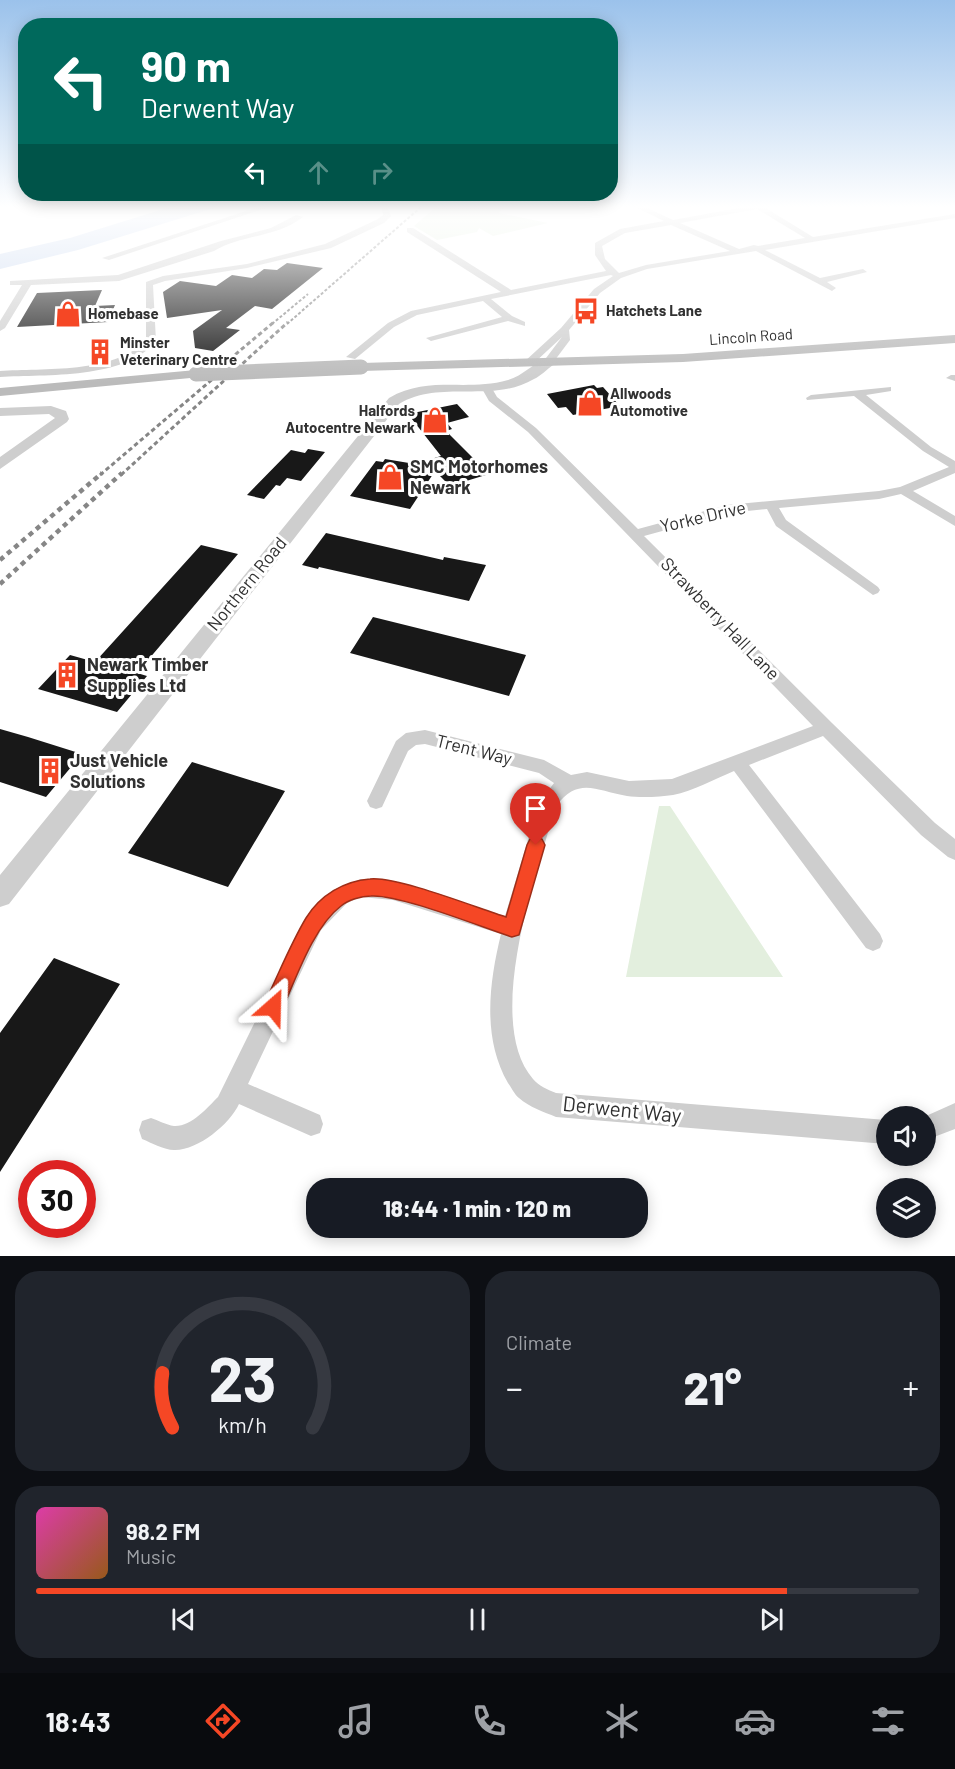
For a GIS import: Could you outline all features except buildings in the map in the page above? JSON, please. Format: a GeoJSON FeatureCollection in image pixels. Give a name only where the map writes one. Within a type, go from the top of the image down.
{"type":"FeatureCollection","features":[{"type":"Feature","properties":{"kind":"main road","name":"Lincoln Road"},"geometry":{"type":"LineString","coordinates":[[0,392],[356,362],[548,362],[683,358],[955,339]]}},
{"type":"Feature","properties":{"kind":"street"},"geometry":{"type":"LineString","coordinates":[[13,283],[119,278],[158,266]]}},
{"type":"Feature","properties":{"kind":"street"},"geometry":{"type":"LineString","coordinates":[[0,374],[109,365],[130,360],[147,350],[151,341],[147,286],[152,282],[249,266]]}},
{"type":"Feature","properties":{"kind":"street"},"geometry":{"type":"LineString","coordinates":[[466,266],[509,293]]}},
{"type":"Feature","properties":{"kind":"street"},"geometry":{"type":"LineString","coordinates":[[606,266],[615,274]]}},
{"type":"Feature","properties":{"kind":"street"},"geometry":{"type":"LineString","coordinates":[[356,362],[391,325],[414,313],[653,266]]}},
{"type":"Feature","properties":{"kind":"street"},"geometry":{"type":"LineString","coordinates":[[789,266],[832,288]]}},
{"type":"Feature","properties":{"kind":"street"},"geometry":{"type":"LineString","coordinates":[[819,282],[863,272]]}},
{"type":"Feature","properties":{"kind":"street"},"geometry":{"type":"LineString","coordinates":[[517,383],[515,380],[529,362],[564,330],[597,291],[615,274]]}},
{"type":"Feature","properties":{"kind":"street"},"geometry":{"type":"LineString","coordinates":[[0,328],[28,283]]}},
{"type":"Feature","properties":{"kind":"street"},"geometry":{"type":"LineString","coordinates":[[556,285],[597,291]]}},
{"type":"Feature","properties":{"kind":"street"},"geometry":{"type":"LineString","coordinates":[[484,298],[508,318],[522,324]]}},
{"type":"Feature","properties":{"kind":"street"},"geometry":{"type":"LineString","coordinates":[[431,338],[508,318]]}},
{"type":"Feature","properties":{"kind":"street"},"geometry":{"type":"LineString","coordinates":[[548,362],[567,338],[564,330]]}},
{"type":"Feature","properties":{"kind":"street","name":"Northern Road"},"geometry":{"type":"LineString","coordinates":[[0,895],[394,401],[401,395],[416,390],[486,387],[517,383],[531,378],[548,362]]}},
{"type":"Feature","properties":{"kind":"street","name":"Strawberry Hall Lane"},"geometry":{"type":"LineString","coordinates":[[486,387],[493,399],[532,430],[826,728],[928,829],[955,851]]}},
{"type":"Feature","properties":{"kind":"street"},"geometry":{"type":"LineString","coordinates":[[811,398],[887,389]]}},
{"type":"Feature","properties":{"kind":"street"},"geometry":{"type":"LineString","coordinates":[[856,393],[927,449],[955,467]]}},
{"type":"Feature","properties":{"kind":"street"},"geometry":{"type":"LineString","coordinates":[[0,412],[51,410],[61,414],[62,419],[0,464]]}},
{"type":"Feature","properties":{"kind":"street","name":"Yorke Drive"},"geometry":{"type":"LineString","coordinates":[[636,534],[727,509],[869,496],[903,490],[955,467]]}},
{"type":"Feature","properties":{"kind":"street"},"geometry":{"type":"LineString","coordinates":[[903,490],[955,522]]}},
{"type":"Feature","properties":{"kind":"street","name":"Yorke Drive"},"geometry":{"type":"LineString","coordinates":[[770,504],[781,523],[873,590]]}},
{"type":"Feature","properties":{"kind":"street"},"geometry":{"type":"LineString","coordinates":[[569,783],[587,779],[629,789],[673,787],[826,728]]}},
{"type":"Feature","properties":{"kind":"street","name":"Trent Way"},"geometry":{"type":"LineString","coordinates":[[376,801],[402,746],[412,738],[425,737],[544,767],[569,783]]}},
{"type":"Feature","properties":{"kind":"street"},"geometry":{"type":"LineString","coordinates":[[737,762],[873,941]]}},
{"type":"Feature","properties":{"kind":"street","name":"Derwent Way"},"geometry":{"type":"LineString","coordinates":[[569,783],[558,790],[548,803],[512,928],[502,983],[503,1041],[514,1074],[525,1089],[543,1099],[573,1108],[876,1131]]}},
{"type":"Feature","properties":{"kind":"street"},"geometry":{"type":"LineString","coordinates":[[151,1130],[174,1138],[216,1117],[226,1105],[302,945],[314,923],[334,900],[352,891],[372,887],[396,891],[512,928]]}},
{"type":"Feature","properties":{"kind":"street"},"geometry":{"type":"LineString","coordinates":[[234,1090],[311,1125]]}},
{"type":"Feature","properties":{"kind":"street"},"geometry":{"type":"LineString","coordinates":[[936,1126],[955,1115]]}},
{"type":"Feature","properties":{"kind":"green space"},"geometry":{"type":"Polygon","coordinates":[[[659,806],[670,806],[783,977],[626,977],[659,806]]]}},
{"type":"Feature","properties":{"kind":"water"},"geometry":{"type":"Polygon","coordinates":[[[0,266],[14,266],[0,269],[0,266]]]}},
{"type":"Feature","properties":{"kind":"railway"},"geometry":{"type":"LineString","coordinates":[[287,324],[354,266]]}},
{"type":"Feature","properties":{"kind":"railway"},"geometry":{"type":"LineString","coordinates":[[272,324],[308,294]]}},
{"type":"Feature","properties":{"kind":"railway"},"geometry":{"type":"LineString","coordinates":[[218,369],[274,322]]}},
{"type":"Feature","properties":{"kind":"railway"},"geometry":{"type":"LineString","coordinates":[[121,475],[288,322]]}},
{"type":"Feature","properties":{"kind":"railway"},"geometry":{"type":"LineString","coordinates":[[100,475],[228,366]]}},
{"type":"Feature","properties":{"kind":"railway"},"geometry":{"type":"LineString","coordinates":[[0,560],[102,473]]}},
{"type":"Feature","properties":{"kind":"railway"},"geometry":{"type":"LineString","coordinates":[[0,584],[122,473]]}},
{"type":"Feature","properties":{"kind":"place","name":"Hatchets Lane"},"geometry":{"type":"Point","coordinates":[586,311]}},
{"type":"Feature","properties":{"kind":"place","name":"Homebase"},"geometry":{"type":"Point","coordinates":[68,314]}},
{"type":"Feature","properties":{"kind":"place","name":"Minster Veterinary Centre"},"geometry":{"type":"Point","coordinates":[100,352]}},
{"type":"Feature","properties":{"kind":"place","name":"Allwoods Automotive"},"geometry":{"type":"Point","coordinates":[590,403]}},
{"type":"Feature","properties":{"kind":"place","name":"Halfords Autocentre Newark"},"geometry":{"type":"Point","coordinates":[435,420]}},
{"type":"Feature","properties":{"kind":"place","name":"SMC Motorhomes Newark"},"geometry":{"type":"Point","coordinates":[390,477]}},
{"type":"Feature","properties":{"kind":"place","name":"Newark Timber Supplies Ltd"},"geometry":{"type":"Point","coordinates":[67,675]}},
{"type":"Feature","properties":{"kind":"place","name":"Just Vehicle Solutions"},"geometry":{"type":"Point","coordinates":[50,771]}},
{"type":"Feature","properties":{"kind":"route"},"geometry":{"type":"LineString","coordinates":[[273,1007],[314,923],[334,900],[359,888],[372,887],[396,891],[512,928],[536,845]]}}]}
